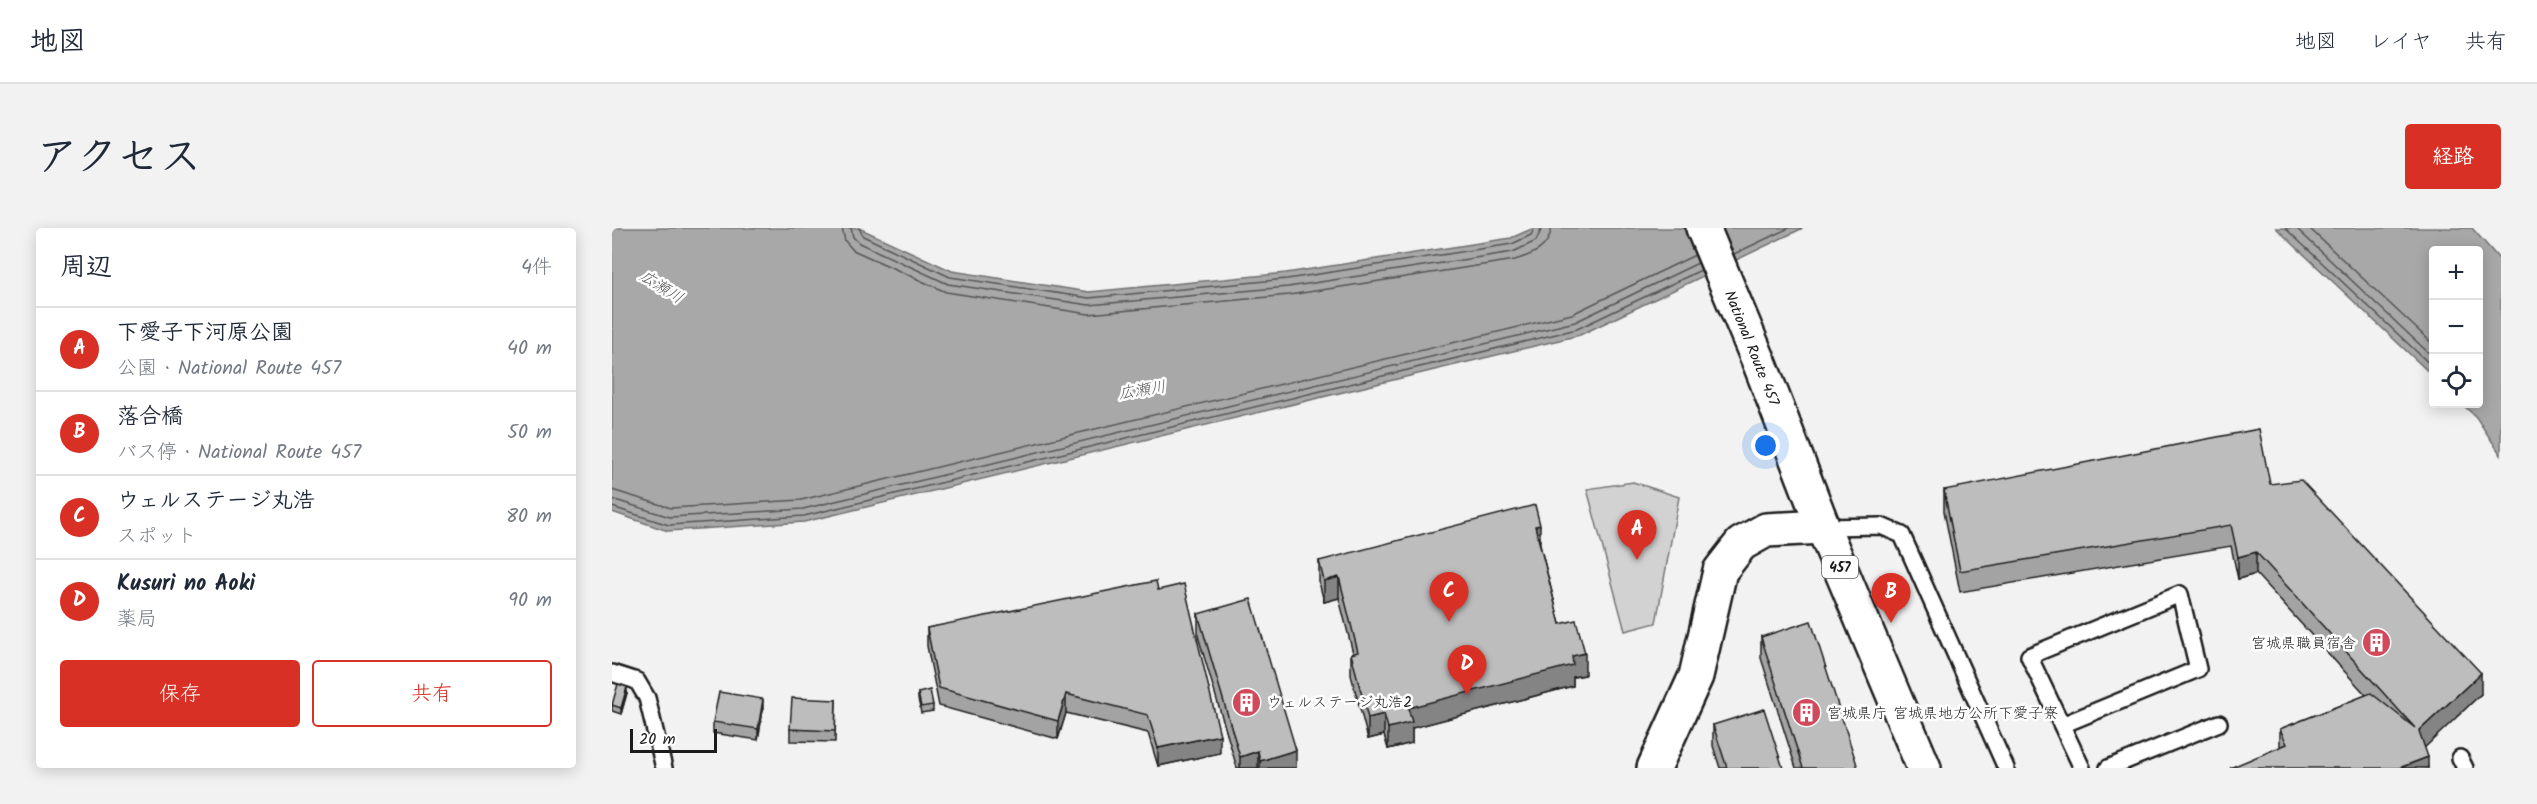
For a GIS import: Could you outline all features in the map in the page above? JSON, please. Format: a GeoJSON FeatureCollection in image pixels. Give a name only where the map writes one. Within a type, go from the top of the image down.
{"type":"FeatureCollection","features":[{"type":"Feature","properties":{"kind":"main road","name":"National Route 457"},"geometry":{"type":"LineString","coordinates":[[1702,228],[1760,364],[1822,526],[1924,768]]}},
{"type":"Feature","properties":{"kind":"main road"},"geometry":{"type":"LineString","coordinates":[[1654,768],[1696,676],[1708,615],[1720,571],[1741,544],[1766,530],[1822,526]]}},
{"type":"Feature","properties":{"kind":"lane"},"geometry":{"type":"LineString","coordinates":[[1822,526],[1881,526],[1902,535],[2006,768]]}},
{"type":"Feature","properties":{"kind":"lane"},"geometry":{"type":"LineString","coordinates":[[2062,725],[2198,669],[2180,594],[2029,656],[2082,768]]}},
{"type":"Feature","properties":{"kind":"lane"},"geometry":{"type":"LineString","coordinates":[[612,674],[637,681],[648,698],[664,768]]}},
{"type":"Feature","properties":{"kind":"lane"},"geometry":{"type":"LineString","coordinates":[[2108,768],[2219,723]]}},
{"type":"Feature","properties":{"kind":"shaded area"},"geometry":{"type":"Polygon","coordinates":[[[1633,482],[1679,497],[1656,623],[1625,631],[1587,489],[1633,482]]]}},
{"type":"Feature","properties":{"kind":"water","name":"広瀬川"},"geometry":{"type":"Polygon","coordinates":[[[612,228],[859,228],[952,271],[1089,292],[1286,273],[1511,238],[1534,228],[1803,228],[1580,335],[804,522],[668,531],[612,512],[612,228]]]}},
{"type":"Feature","properties":{"kind":"water"},"geometry":{"type":"Polygon","coordinates":[[[2276,228],[2472,228],[2501,261],[2501,455],[2476,417],[2466,408],[2483,408],[2483,246],[2429,246],[2429,372],[2276,228]]]}},
{"type":"Feature","properties":{"kind":"building","name":"宮城県職員宿舎"},"geometry":{"type":"Polygon","coordinates":[[[2259,429],[2270,484],[2301,480],[2481,673],[2419,731],[2428,757],[2399,768],[2230,768],[2287,744],[2280,729],[2371,693],[2415,728],[2256,552],[2238,557],[2231,525],[1960,571],[1944,490],[2259,429]]]}},
{"type":"Feature","properties":{"kind":"building"},"geometry":{"type":"Polygon","coordinates":[[[1535,505],[1540,525],[1535,526],[1560,624],[1576,620],[1585,653],[1572,656],[1573,665],[1408,708],[1412,722],[1388,728],[1384,714],[1368,718],[1351,654],[1358,652],[1339,577],[1324,581],[1319,561],[1535,505]]]}},
{"type":"Feature","properties":{"kind":"building"},"geometry":{"type":"Polygon","coordinates":[[[1156,581],[1158,590],[1184,584],[1220,735],[1158,748],[1148,715],[1066,694],[1058,721],[939,688],[927,628],[1156,581]]]}},
{"type":"Feature","properties":{"kind":"building","name":"ウェルステージ丸浩2"},"geometry":{"type":"Polygon","coordinates":[[[1251,599],[1296,750],[1260,761],[1258,751],[1240,757],[1198,614],[1251,599]]]}},
{"type":"Feature","properties":{"kind":"building","name":"宮城県庁 宮城県地方公所下愛子寮"},"geometry":{"type":"Polygon","coordinates":[[[1811,621],[1858,768],[1803,768],[1761,637],[1811,621]]]}},
{"type":"Feature","properties":{"kind":"building"},"geometry":{"type":"Polygon","coordinates":[[[618,684],[627,687],[621,708],[612,705],[618,684]]]}},
{"type":"Feature","properties":{"kind":"building"},"geometry":{"type":"Polygon","coordinates":[[[930,690],[933,705],[921,707],[918,693],[930,690]]]}},
{"type":"Feature","properties":{"kind":"building"},"geometry":{"type":"Polygon","coordinates":[[[719,692],[763,699],[758,729],[713,722],[719,692]]]}},
{"type":"Feature","properties":{"kind":"building"},"geometry":{"type":"Polygon","coordinates":[[[792,698],[836,700],[835,731],[790,729],[792,698]]]}},
{"type":"Feature","properties":{"kind":"building"},"geometry":{"type":"Polygon","coordinates":[[[1764,709],[1783,768],[1727,768],[1713,725],[1764,709]]]}},
{"type":"Feature","properties":{"kind":"place","name":"下愛子下河原公園"},"geometry":{"type":"Point","coordinates":[1637,560]}},
{"type":"Feature","properties":{"kind":"place","name":"ウェルステージ丸浩"},"geometry":{"type":"Point","coordinates":[1449,622]}},
{"type":"Feature","properties":{"kind":"place","name":"落合橋"},"geometry":{"type":"Point","coordinates":[1891,623]}},
{"type":"Feature","properties":{"kind":"place","name":"宮城県職員宿舎"},"geometry":{"type":"Point","coordinates":[2377,643]}},
{"type":"Feature","properties":{"kind":"place","name":"Kusuri no Aoki"},"geometry":{"type":"Point","coordinates":[1467,695]}},
{"type":"Feature","properties":{"kind":"place","name":"ウェルステージ丸浩2"},"geometry":{"type":"Point","coordinates":[1246,702]}},
{"type":"Feature","properties":{"kind":"place","name":"宮城県庁 宮城県地方公所下愛子寮"},"geometry":{"type":"Point","coordinates":[1806,713]}}]}
